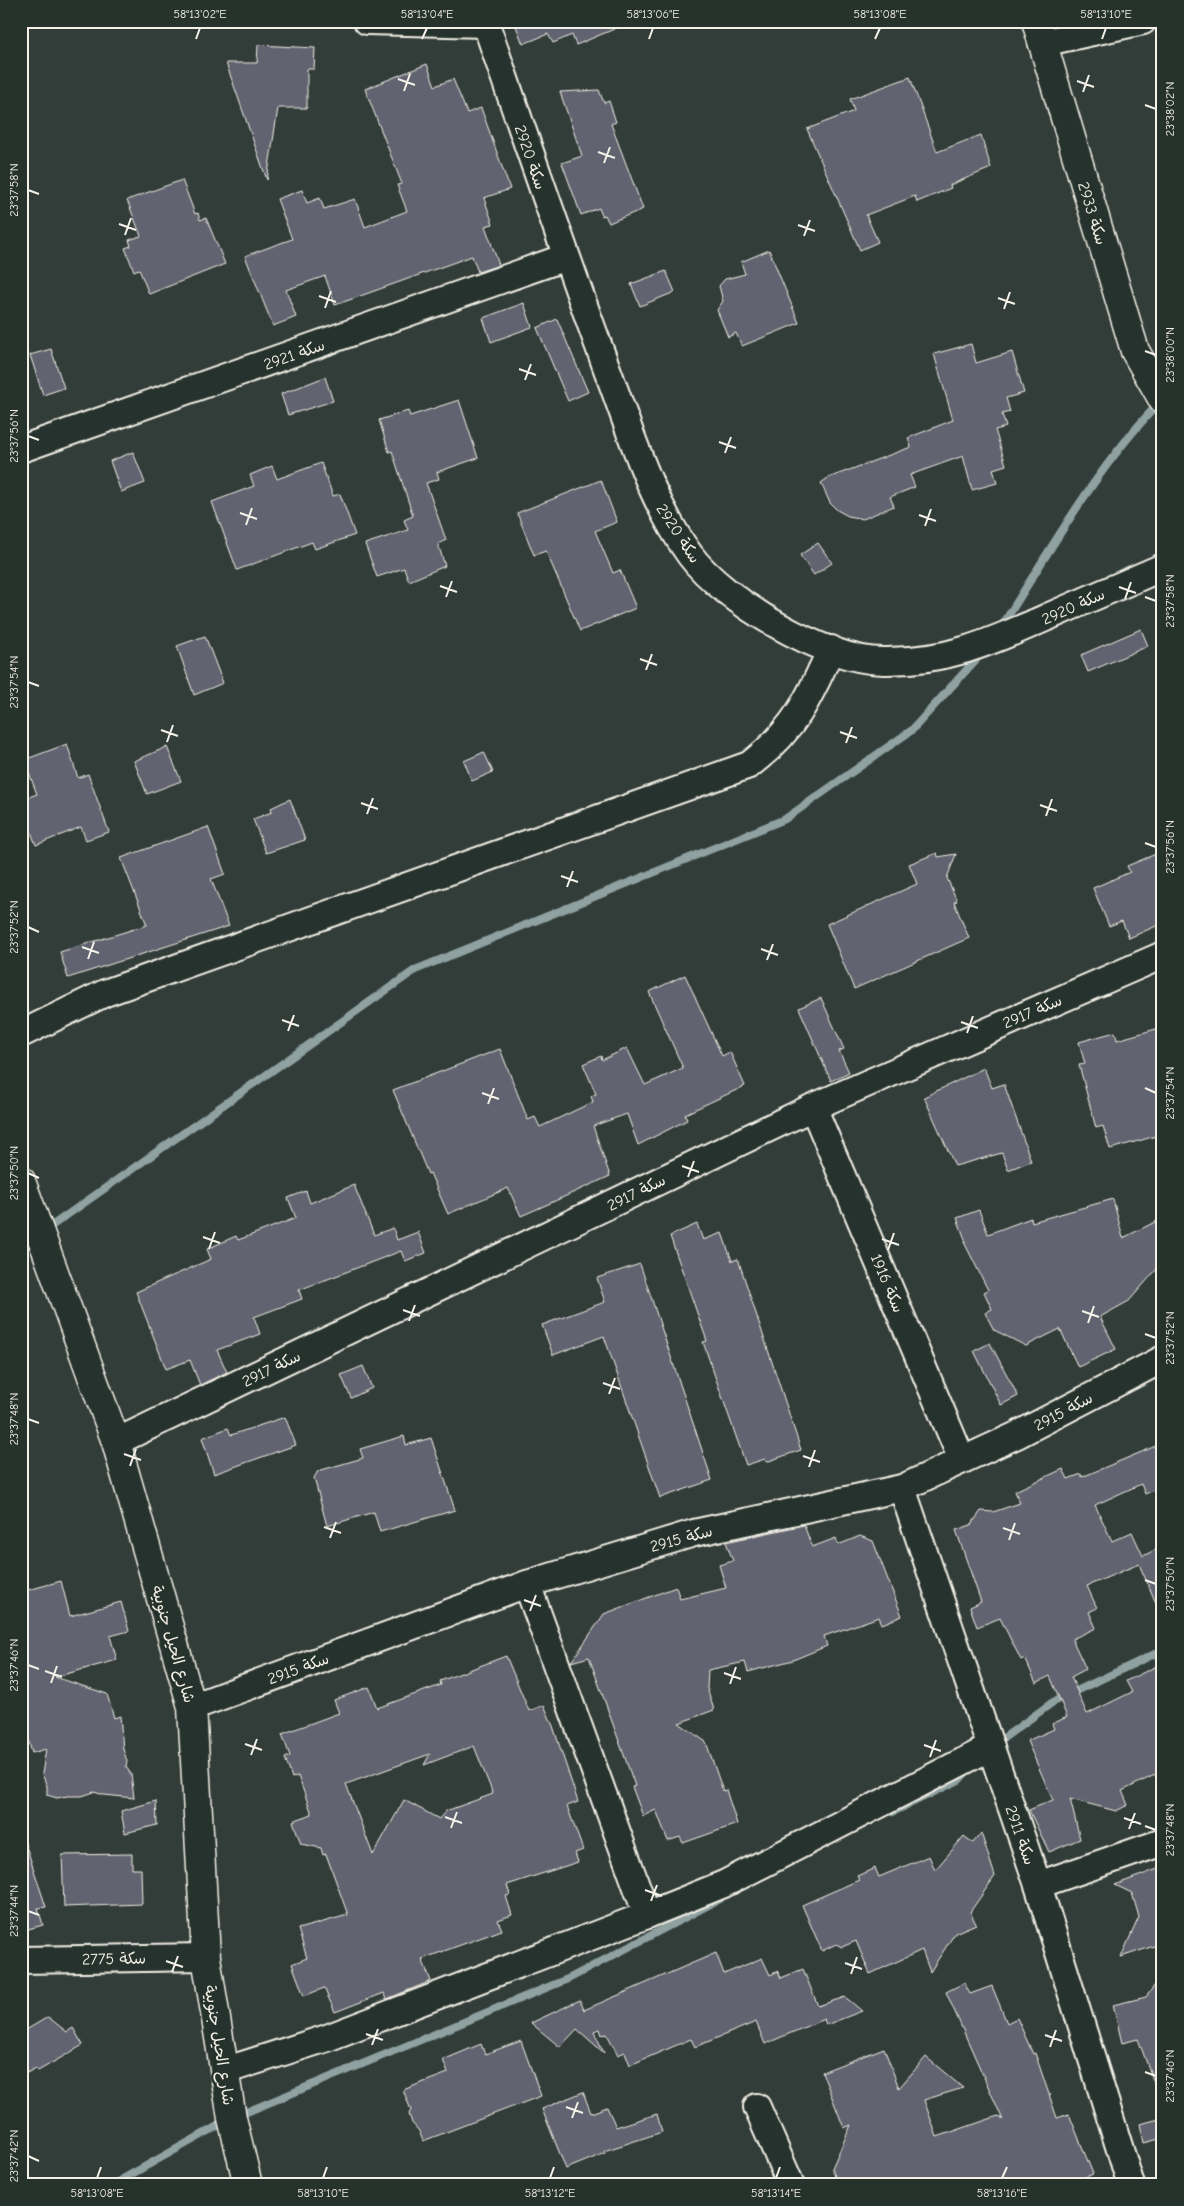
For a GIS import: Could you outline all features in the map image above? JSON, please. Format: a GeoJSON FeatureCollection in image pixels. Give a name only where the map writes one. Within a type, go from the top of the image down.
{"type":"FeatureCollection","features":[{"type":"Feature","properties":{"kind":"street"},"geometry":{"type":"LineString","coordinates":[[367,21],[486,23]]}},
{"type":"Feature","properties":{"kind":"street"},"geometry":{"type":"LineString","coordinates":[[1039,32],[1144,21]]}},
{"type":"Feature","properties":{"kind":"street","name":"سكة 2920"},"geometry":{"type":"LineString","coordinates":[[486,23],[566,257],[648,480],[666,518],[692,558],[724,589],[764,619],[843,655],[881,662],[921,659],[962,652],[992,642],[1163,567]]}},
{"type":"Feature","properties":{"kind":"street","name":"سكة 2933"},"geometry":{"type":"LineString","coordinates":[[1039,32],[1135,351],[1163,400]]}},
{"type":"Feature","properties":{"kind":"street","name":"سكة 2921"},"geometry":{"type":"LineString","coordinates":[[21,449],[566,257]]}},
{"type":"Feature","properties":{"kind":"street"},"geometry":{"type":"LineString","coordinates":[[21,1034],[105,993],[750,765],[790,728],[804,706],[831,649]]}},
{"type":"Feature","properties":{"kind":"street","name":"سكة 2917"},"geometry":{"type":"LineString","coordinates":[[116,1442],[813,1107],[1163,955]]}},
{"type":"Feature","properties":{"kind":"street","name":"سكة 1916"},"geometry":{"type":"LineString","coordinates":[[813,1107],[962,1460]]}},
{"type":"Feature","properties":{"kind":"street","name":"شارع الحيل جنوبية"},"geometry":{"type":"LineString","coordinates":[[21,1181],[116,1442],[192,1707],[206,1957],[232,2118],[248,2185]]}},
{"type":"Feature","properties":{"kind":"street","name":"سكة 2915"},"geometry":{"type":"LineString","coordinates":[[192,1707],[527,1584],[694,1533],[902,1488],[1016,1435],[1163,1359]]}},
{"type":"Feature","properties":{"kind":"street","name":"سكة 2911"},"geometry":{"type":"LineString","coordinates":[[902,1488],[1038,1885],[1131,2185]]}},
{"type":"Feature","properties":{"kind":"street"},"geometry":{"type":"LineString","coordinates":[[527,1584],[647,1915]]}},
{"type":"Feature","properties":{"kind":"street"},"geometry":{"type":"LineString","coordinates":[[224,2071],[327,2038],[724,1884],[991,1747]]}},
{"type":"Feature","properties":{"kind":"street"},"geometry":{"type":"LineString","coordinates":[[1038,1885],[1163,1842]]}},
{"type":"Feature","properties":{"kind":"street","name":"سكة 2775"},"geometry":{"type":"LineString","coordinates":[[21,1960],[206,1957]]}},
{"type":"Feature","properties":{"kind":"street"},"geometry":{"type":"LineString","coordinates":[[757,2107],[791,2185]]}},
{"type":"Feature","properties":{"kind":"building"},"geometry":{"type":"Polygon","coordinates":[[[514,21],[631,22],[576,45],[572,35],[553,43],[548,34],[523,44],[514,21]]]}},
{"type":"Feature","properties":{"kind":"building"},"geometry":{"type":"Polygon","coordinates":[[[258,45],[315,48],[314,69],[307,69],[307,108],[278,108],[267,180],[226,63],[257,63],[258,45]]]}},
{"type":"Feature","properties":{"kind":"building"},"geometry":{"type":"Polygon","coordinates":[[[427,64],[435,86],[453,79],[467,113],[481,108],[510,189],[484,198],[493,224],[485,226],[499,265],[478,272],[472,256],[335,305],[325,276],[286,290],[296,317],[273,326],[245,256],[292,239],[277,199],[302,190],[307,203],[320,198],[324,209],[355,199],[365,227],[407,211],[397,185],[402,184],[365,89],[427,64]]]}},
{"type":"Feature","properties":{"kind":"building"},"geometry":{"type":"Polygon","coordinates":[[[910,77],[937,152],[981,135],[991,168],[950,185],[951,188],[917,202],[915,196],[866,215],[878,242],[860,250],[807,129],[854,111],[850,99],[910,77]]]}},
{"type":"Feature","properties":{"kind":"building"},"geometry":{"type":"Polygon","coordinates":[[[599,90],[604,103],[609,101],[616,122],[611,124],[643,209],[609,223],[605,215],[602,216],[599,208],[581,215],[562,163],[582,156],[560,92],[599,90]]]}},
{"type":"Feature","properties":{"kind":"building"},"geometry":{"type":"Polygon","coordinates":[[[182,180],[195,214],[198,213],[200,220],[206,218],[225,264],[149,294],[139,269],[134,271],[125,248],[131,246],[129,240],[141,236],[127,200],[182,180]]]}},
{"type":"Feature","properties":{"kind":"building"},"geometry":{"type":"Polygon","coordinates":[[[769,250],[799,323],[742,346],[736,333],[728,337],[717,310],[723,301],[719,286],[725,279],[745,274],[741,262],[769,250]]]}},
{"type":"Feature","properties":{"kind":"building"},"geometry":{"type":"Polygon","coordinates":[[[666,271],[675,292],[640,306],[631,284],[666,271]]]}},
{"type":"Feature","properties":{"kind":"building"},"geometry":{"type":"Polygon","coordinates":[[[524,303],[532,327],[491,342],[483,318],[524,303]]]}},
{"type":"Feature","properties":{"kind":"building"},"geometry":{"type":"Polygon","coordinates":[[[557,319],[588,392],[568,401],[537,328],[557,319]]]}},
{"type":"Feature","properties":{"kind":"building"},"geometry":{"type":"Polygon","coordinates":[[[971,344],[976,363],[1012,352],[1024,393],[1006,398],[1010,412],[1002,414],[1006,427],[995,430],[1006,465],[993,469],[997,483],[972,490],[963,456],[910,475],[915,487],[890,497],[894,506],[863,519],[848,516],[837,510],[830,503],[821,483],[828,478],[911,447],[908,438],[953,420],[934,354],[971,344]]]}},
{"type":"Feature","properties":{"kind":"building"},"geometry":{"type":"Polygon","coordinates":[[[51,349],[64,388],[43,395],[30,355],[51,349]]]}},
{"type":"Feature","properties":{"kind":"building"},"geometry":{"type":"Polygon","coordinates":[[[325,377],[333,401],[288,415],[281,394],[325,377]]]}},
{"type":"Feature","properties":{"kind":"building"},"geometry":{"type":"Polygon","coordinates":[[[459,400],[478,458],[437,472],[439,479],[426,483],[446,540],[438,544],[445,566],[409,581],[404,568],[377,577],[365,544],[408,530],[404,520],[413,516],[392,451],[389,452],[379,420],[408,411],[410,416],[459,400]]]}},
{"type":"Feature","properties":{"kind":"building"},"geometry":{"type":"Polygon","coordinates":[[[133,452],[145,483],[121,492],[110,461],[133,452]]]}},
{"type":"Feature","properties":{"kind":"building"},"geometry":{"type":"Polygon","coordinates":[[[321,463],[333,496],[340,494],[355,535],[315,549],[312,542],[237,570],[212,502],[254,486],[250,475],[272,466],[277,479],[321,463]]]}},
{"type":"Feature","properties":{"kind":"building"},"geometry":{"type":"Polygon","coordinates":[[[601,480],[617,522],[595,531],[613,573],[620,570],[636,608],[580,631],[546,551],[534,555],[517,513],[601,480]]]}},
{"type":"Feature","properties":{"kind":"building"},"geometry":{"type":"Polygon","coordinates":[[[818,543],[832,563],[814,575],[800,555],[818,543]]]}},
{"type":"Feature","properties":{"kind":"building"},"geometry":{"type":"Polygon","coordinates":[[[1141,629],[1148,646],[1088,672],[1081,655],[1141,629]]]}},
{"type":"Feature","properties":{"kind":"building"},"geometry":{"type":"Polygon","coordinates":[[[205,636],[223,683],[194,695],[177,646],[205,636]]]}},
{"type":"Feature","properties":{"kind":"building"},"geometry":{"type":"Polygon","coordinates":[[[67,744],[78,778],[88,774],[109,832],[86,840],[81,827],[36,845],[21,806],[21,800],[37,794],[24,760],[67,744]]]}},
{"type":"Feature","properties":{"kind":"building"},"geometry":{"type":"Polygon","coordinates":[[[167,747],[181,781],[147,794],[134,761],[167,747]]]}},
{"type":"Feature","properties":{"kind":"building"},"geometry":{"type":"Polygon","coordinates":[[[484,752],[493,772],[472,781],[464,761],[484,752]]]}},
{"type":"Feature","properties":{"kind":"building"},"geometry":{"type":"Polygon","coordinates":[[[290,799],[305,840],[266,853],[253,819],[272,812],[271,808],[290,799]]]}},
{"type":"Feature","properties":{"kind":"building"},"geometry":{"type":"Polygon","coordinates":[[[208,827],[225,874],[211,879],[229,926],[68,978],[60,952],[147,925],[121,858],[208,827]]]}},
{"type":"Feature","properties":{"kind":"building"},"geometry":{"type":"Polygon","coordinates":[[[1163,851],[1163,923],[1129,938],[1122,921],[1109,926],[1093,888],[1130,872],[1127,866],[1163,851]]]}},
{"type":"Feature","properties":{"kind":"building"},"geometry":{"type":"Polygon","coordinates":[[[937,853],[938,857],[956,854],[947,878],[957,901],[954,902],[969,938],[854,989],[827,924],[917,884],[909,864],[937,853]]]}},
{"type":"Feature","properties":{"kind":"building"},"geometry":{"type":"Polygon","coordinates":[[[685,975],[722,1056],[730,1052],[745,1086],[685,1114],[687,1120],[638,1145],[627,1114],[593,1126],[610,1176],[521,1216],[508,1188],[448,1214],[430,1173],[428,1174],[393,1090],[500,1049],[528,1120],[535,1117],[540,1127],[593,1102],[591,1096],[596,1094],[583,1064],[601,1056],[602,1060],[627,1048],[645,1085],[683,1068],[649,992],[685,975]]]}},
{"type":"Feature","properties":{"kind":"building"},"geometry":{"type":"Polygon","coordinates":[[[821,998],[844,1049],[839,1051],[849,1072],[831,1081],[799,1008],[821,998]]]}},
{"type":"Feature","properties":{"kind":"building"},"geometry":{"type":"Polygon","coordinates":[[[1163,1027],[1163,1134],[1110,1149],[1103,1126],[1096,1128],[1079,1065],[1085,1064],[1079,1042],[1115,1032],[1117,1040],[1163,1027]]]}},
{"type":"Feature","properties":{"kind":"building"},"geometry":{"type":"Polygon","coordinates":[[[984,1068],[992,1088],[1004,1084],[1031,1161],[1008,1170],[1002,1153],[955,1166],[924,1097],[984,1068]]]}},
{"type":"Feature","properties":{"kind":"building"},"geometry":{"type":"Polygon","coordinates":[[[354,1185],[374,1235],[393,1228],[397,1240],[418,1232],[426,1253],[405,1261],[401,1251],[299,1290],[302,1299],[254,1317],[260,1334],[217,1350],[227,1372],[200,1385],[190,1360],[166,1369],[136,1292],[211,1259],[207,1249],[236,1236],[238,1240],[296,1218],[288,1198],[306,1191],[310,1203],[354,1185]]]}},
{"type":"Feature","properties":{"kind":"building"},"geometry":{"type":"Polygon","coordinates":[[[1113,1199],[1123,1238],[1157,1221],[1163,1232],[1163,1262],[1129,1301],[1100,1317],[1116,1349],[1078,1367],[1060,1329],[1026,1346],[994,1330],[985,1313],[992,1309],[984,1292],[988,1290],[964,1242],[966,1242],[957,1218],[979,1210],[988,1234],[1031,1218],[1032,1222],[1113,1199]]]}},
{"type":"Feature","properties":{"kind":"building"},"geometry":{"type":"Polygon","coordinates":[[[697,1224],[703,1240],[722,1233],[732,1261],[738,1259],[801,1450],[766,1462],[765,1459],[746,1465],[703,1342],[707,1341],[670,1236],[697,1224]]]}},
{"type":"Feature","properties":{"kind":"building"},"geometry":{"type":"Polygon","coordinates":[[[640,1264],[712,1480],[660,1498],[604,1336],[553,1355],[542,1325],[605,1302],[597,1278],[640,1264]]]}},
{"type":"Feature","properties":{"kind":"building"},"geometry":{"type":"Polygon","coordinates":[[[990,1343],[1018,1396],[1001,1405],[974,1351],[990,1343]]]}},
{"type":"Feature","properties":{"kind":"building"},"geometry":{"type":"Polygon","coordinates":[[[363,1366],[372,1388],[351,1398],[341,1375],[363,1366]]]}},
{"type":"Feature","properties":{"kind":"building"},"geometry":{"type":"Polygon","coordinates":[[[285,1417],[296,1445],[214,1474],[202,1438],[228,1428],[231,1435],[285,1417]]]}},
{"type":"Feature","properties":{"kind":"building"},"geometry":{"type":"Polygon","coordinates":[[[404,1436],[406,1445],[431,1438],[455,1510],[380,1532],[374,1512],[327,1526],[314,1478],[318,1471],[363,1458],[360,1449],[404,1436]]]}},
{"type":"Feature","properties":{"kind":"building"},"geometry":{"type":"Polygon","coordinates":[[[1163,1443],[1163,1486],[1145,1494],[1141,1484],[1095,1505],[1112,1541],[1132,1532],[1143,1556],[1163,1546],[1163,1619],[1139,1564],[1087,1586],[1097,1608],[1089,1612],[1096,1628],[1072,1639],[1086,1669],[1071,1677],[1087,1714],[1132,1692],[1126,1681],[1163,1663],[1163,1771],[1122,1791],[1128,1805],[1116,1811],[1070,1799],[1080,1839],[1049,1852],[1029,1810],[1053,1800],[1027,1741],[1054,1729],[1052,1724],[1067,1717],[1050,1676],[1036,1683],[1025,1658],[1021,1660],[1000,1618],[977,1627],[970,1607],[981,1602],[956,1530],[971,1525],[981,1511],[993,1512],[1020,1503],[1015,1491],[1063,1469],[1068,1479],[1081,1474],[1082,1477],[1163,1443]]]}},
{"type":"Feature","properties":{"kind":"building"},"geometry":{"type":"Polygon","coordinates":[[[804,1525],[812,1547],[836,1538],[838,1545],[860,1536],[873,1541],[902,1616],[882,1624],[879,1617],[824,1636],[827,1646],[793,1660],[748,1672],[745,1662],[708,1670],[707,1688],[714,1710],[679,1723],[706,1742],[723,1791],[726,1790],[737,1824],[683,1843],[680,1837],[668,1841],[656,1810],[643,1816],[632,1787],[635,1786],[589,1657],[571,1662],[604,1614],[676,1587],[680,1599],[726,1588],[719,1565],[733,1561],[726,1542],[804,1525]]]}},
{"type":"Feature","properties":{"kind":"building"},"geometry":{"type":"Polygon","coordinates":[[[61,1581],[70,1616],[121,1602],[129,1631],[110,1636],[117,1660],[55,1677],[107,1694],[114,1718],[120,1716],[123,1749],[127,1761],[126,1767],[131,1774],[134,1798],[94,1792],[82,1796],[57,1798],[47,1795],[47,1786],[42,1774],[46,1749],[32,1753],[26,1732],[21,1733],[21,1592],[61,1581]]]}},
{"type":"Feature","properties":{"kind":"building"},"geometry":{"type":"Polygon","coordinates":[[[506,1656],[529,1711],[544,1705],[553,1726],[578,1802],[567,1806],[583,1850],[575,1853],[578,1862],[507,1885],[510,1895],[506,1896],[512,1915],[498,1920],[502,1930],[422,1959],[431,1981],[387,1999],[384,1993],[335,2012],[324,1988],[304,1996],[292,1964],[307,1958],[298,1929],[348,1915],[326,1854],[323,1855],[321,1848],[301,1844],[293,1821],[312,1814],[298,1776],[292,1778],[285,1758],[290,1756],[282,1734],[339,1713],[334,1700],[369,1687],[377,1708],[441,1685],[440,1681],[506,1656]],[[474,1746],[424,1765],[430,1754],[346,1784],[373,1855],[404,1800],[439,1819],[446,1811],[493,1794],[474,1746]]]}},
{"type":"Feature","properties":{"kind":"building"},"geometry":{"type":"Polygon","coordinates":[[[156,1801],[157,1825],[125,1833],[121,1811],[156,1801]]]}},
{"type":"Feature","properties":{"kind":"building"},"geometry":{"type":"Polygon","coordinates":[[[981,1833],[995,1876],[970,1912],[976,1924],[955,1933],[930,1972],[922,1950],[870,1974],[856,1941],[842,1947],[836,1944],[822,1951],[802,1905],[859,1880],[857,1876],[875,1868],[879,1877],[929,1856],[935,1870],[964,1836],[973,1843],[981,1833]]]}},
{"type":"Feature","properties":{"kind":"building"},"geometry":{"type":"Polygon","coordinates":[[[25,1843],[46,1907],[38,1908],[43,1925],[21,1931],[21,1844],[25,1843]]]}},
{"type":"Feature","properties":{"kind":"building"},"geometry":{"type":"Polygon","coordinates":[[[132,1854],[132,1869],[141,1869],[142,1904],[64,1907],[62,1855],[132,1854]]]}},
{"type":"Feature","properties":{"kind":"building"},"geometry":{"type":"Polygon","coordinates":[[[1163,1867],[1163,1943],[1121,1957],[1139,1917],[1132,1893],[1115,1885],[1163,1867]]]}},
{"type":"Feature","properties":{"kind":"building"},"geometry":{"type":"Polygon","coordinates":[[[716,1953],[724,1974],[762,1958],[770,1975],[778,1971],[781,1978],[803,1969],[818,2006],[845,1997],[862,2011],[826,2025],[824,2019],[765,2044],[756,2022],[695,2047],[691,2039],[630,2065],[625,2052],[618,2055],[607,2034],[602,2035],[600,2029],[594,2031],[604,2053],[577,2029],[560,2047],[531,2023],[580,2000],[584,2010],[716,1953]]]}},
{"type":"Feature","properties":{"kind":"building"},"geometry":{"type":"Polygon","coordinates":[[[1163,1974],[1163,2099],[1160,2099],[1138,2039],[1122,2043],[1113,2005],[1146,1997],[1163,1974]]]}},
{"type":"Feature","properties":{"kind":"building"},"geometry":{"type":"Polygon","coordinates":[[[964,1983],[970,1994],[992,1986],[1007,2023],[1017,2018],[1033,2054],[1035,2053],[1057,2118],[1069,2114],[1093,2174],[1067,2185],[838,2185],[832,2168],[851,2125],[844,2128],[822,2072],[884,2048],[899,2088],[926,2057],[963,2088],[924,2100],[937,2137],[998,2116],[1003,2120],[946,1992],[964,1983]]]}},
{"type":"Feature","properties":{"kind":"building"},"geometry":{"type":"Polygon","coordinates":[[[48,2017],[67,2032],[73,2028],[83,2045],[38,2071],[36,2068],[21,2076],[21,2033],[48,2017]]]}},
{"type":"Feature","properties":{"kind":"building"},"geometry":{"type":"Polygon","coordinates":[[[521,2041],[541,2096],[423,2141],[419,2131],[412,2123],[409,2114],[411,2110],[403,2090],[448,2073],[443,2060],[481,2044],[485,2054],[521,2041]]]}},
{"type":"Feature","properties":{"kind":"building"},"geometry":{"type":"Polygon","coordinates":[[[583,2092],[591,2113],[607,2107],[616,2127],[657,2114],[662,2132],[604,2151],[605,2153],[566,2169],[542,2109],[583,2092]]]}},
{"type":"Feature","properties":{"kind":"building"},"geometry":{"type":"Polygon","coordinates":[[[1163,2118],[1163,2138],[1144,2143],[1140,2124],[1163,2118]]]}},
{"type":"Feature","properties":{"kind":"waterway"},"geometry":{"type":"LineString","coordinates":[[1000,629],[1074,511],[1115,454],[1160,402]]}},
{"type":"Feature","properties":{"kind":"waterway"},"geometry":{"type":"LineString","coordinates":[[21,1250],[40,1234],[415,970],[785,819],[912,730],[981,654]]}},
{"type":"Feature","properties":{"kind":"waterway"},"geometry":{"type":"LineString","coordinates":[[994,1745],[1053,1702],[1163,1650]]}},
{"type":"Feature","properties":{"kind":"waterway"},"geometry":{"type":"LineString","coordinates":[[893,1812],[959,1780],[968,1770]]}},
{"type":"Feature","properties":{"kind":"waterway"},"geometry":{"type":"LineString","coordinates":[[112,2185],[232,2118],[570,1978],[720,1899]]}}]}
